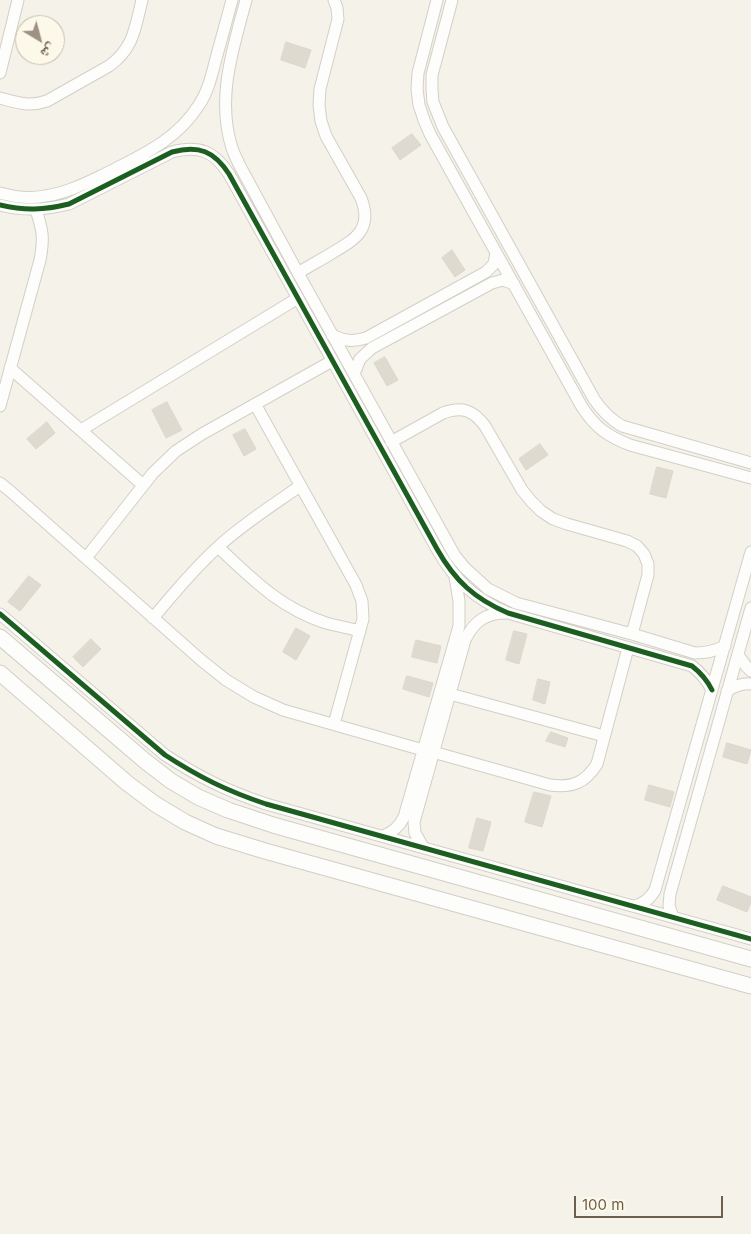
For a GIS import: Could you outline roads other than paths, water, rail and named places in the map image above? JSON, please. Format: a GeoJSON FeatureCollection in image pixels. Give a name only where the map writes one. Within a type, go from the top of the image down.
{"type":"FeatureCollection","features":[{"type":"Feature","properties":{"kind":"street"},"geometry":{"type":"LineString","coordinates":[[0,73],[18,0]]}},
{"type":"Feature","properties":{"kind":"street"},"geometry":{"type":"LineString","coordinates":[[0,98],[26,104],[47,101],[118,60],[130,43],[142,0]]}},
{"type":"Feature","properties":{"kind":"street"},"geometry":{"type":"LineString","coordinates":[[0,193],[25,197],[44,197],[62,193],[151,151],[173,136],[199,105],[208,88],[232,0]]}},
{"type":"Feature","properties":{"kind":"street"},"geometry":{"type":"LineString","coordinates":[[246,0],[228,68],[226,88],[225,108],[232,148],[298,273],[455,556],[488,589],[516,603],[632,634],[694,653],[715,651],[725,646]]}},
{"type":"Feature","properties":{"kind":"street"},"geometry":{"type":"LineString","coordinates":[[298,273],[357,237],[363,228],[365,218],[365,208],[361,198],[326,136],[321,121],[320,89],[338,19],[338,8],[334,0]]}},
{"type":"Feature","properties":{"kind":"street"},"geometry":{"type":"LineString","coordinates":[[437,0],[418,73],[419,105],[424,120],[582,407],[590,419],[616,439],[751,478]]}},
{"type":"Feature","properties":{"kind":"street"},"geometry":{"type":"LineString","coordinates":[[452,0],[432,75],[433,102],[437,115],[601,410],[622,426],[634,431],[751,463]]}},
{"type":"Feature","properties":{"kind":"street"},"geometry":{"type":"LineString","coordinates":[[0,205],[36,210],[53,208],[69,204],[172,152],[198,149],[211,154],[222,163],[445,564],[466,588],[479,598],[508,614]]}},
{"type":"Feature","properties":{"kind":"street"},"geometry":{"type":"LineString","coordinates":[[0,406],[40,260],[43,243],[42,226],[36,210]]}},
{"type":"Feature","properties":{"kind":"street"},"geometry":{"type":"LineString","coordinates":[[332,334],[348,341],[358,341],[366,338],[486,272],[494,264],[496,253]]}},
{"type":"Feature","properties":{"kind":"street"},"geometry":{"type":"LineString","coordinates":[[354,374],[360,359],[372,348],[492,283],[503,280],[514,284]]}},
{"type":"Feature","properties":{"kind":"street"},"geometry":{"type":"LineString","coordinates":[[81,430],[298,298]]}},
{"type":"Feature","properties":{"kind":"street"},"geometry":{"type":"LineString","coordinates":[[86,558],[143,485],[164,462],[188,442],[332,361]]}},
{"type":"Feature","properties":{"kind":"street"},"geometry":{"type":"LineString","coordinates":[[10,368],[143,485]]}},
{"type":"Feature","properties":{"kind":"street"},"geometry":{"type":"LineString","coordinates":[[255,404],[359,592],[364,610],[334,724]]}},
{"type":"Feature","properties":{"kind":"street"},"geometry":{"type":"LineString","coordinates":[[391,442],[444,413],[462,409],[472,412],[485,426],[530,502],[553,519],[627,541],[637,546],[644,554],[648,564],[648,575],[632,634]]}},
{"type":"Feature","properties":{"kind":"street"},"geometry":{"type":"LineString","coordinates":[[0,484],[201,660],[226,680],[254,697],[283,710],[550,785],[561,787],[572,785],[591,773],[597,764],[628,648]]}},
{"type":"Feature","properties":{"kind":"street"},"geometry":{"type":"LineString","coordinates":[[153,618],[194,570],[218,547],[244,525],[300,486]]}},
{"type":"Feature","properties":{"kind":"street"},"geometry":{"type":"LineString","coordinates":[[218,547],[254,581],[288,606],[307,616],[327,623],[360,631]]}},
{"type":"Feature","properties":{"kind":"street"},"geometry":{"type":"LineString","coordinates":[[634,906],[647,901],[655,890],[751,552]]}},
{"type":"Feature","properties":{"kind":"street"},"geometry":{"type":"LineString","coordinates":[[422,847],[415,833],[414,822],[428,751],[459,626],[460,601],[455,577]]}},
{"type":"Feature","properties":{"kind":"street"},"geometry":{"type":"LineString","coordinates":[[673,917],[669,906],[670,894],[751,608]]}},
{"type":"Feature","properties":{"kind":"street"},"geometry":{"type":"LineString","coordinates":[[383,836],[398,827],[404,817],[450,694],[465,640],[477,622],[487,616],[498,613],[508,614],[692,666],[707,681],[712,690]]}},
{"type":"Feature","properties":{"kind":"street"},"geometry":{"type":"LineString","coordinates":[[0,614],[165,754],[188,770],[213,783],[257,801],[751,939]]}},
{"type":"Feature","properties":{"kind":"street"},"geometry":{"type":"LineString","coordinates":[[0,637],[145,762],[184,789],[228,810],[273,825],[751,959]]}},
{"type":"Feature","properties":{"kind":"street"},"geometry":{"type":"LineString","coordinates":[[738,655],[751,670]]}},
{"type":"Feature","properties":{"kind":"street"},"geometry":{"type":"LineString","coordinates":[[0,674],[127,783],[155,804],[185,822],[216,836],[751,986]]}},
{"type":"Feature","properties":{"kind":"street"},"geometry":{"type":"LineString","coordinates":[[727,691],[740,684],[751,684]]}},
{"type":"Feature","properties":{"kind":"street"},"geometry":{"type":"LineString","coordinates":[[450,694],[604,736]]}}]}
